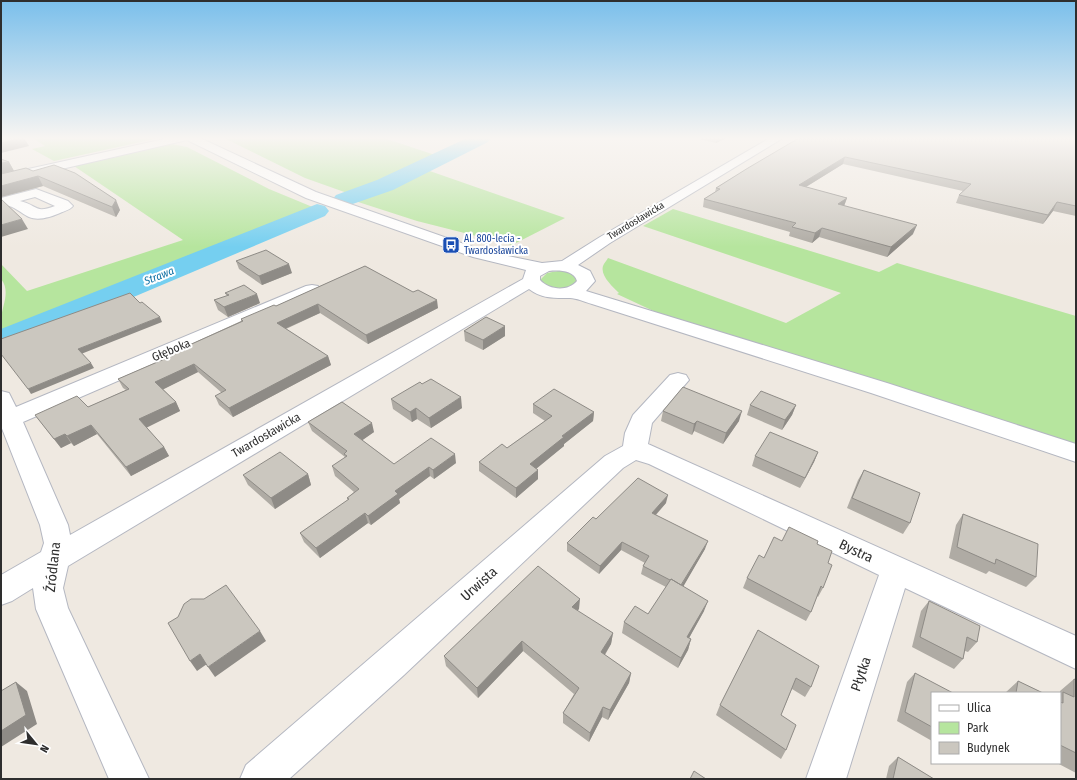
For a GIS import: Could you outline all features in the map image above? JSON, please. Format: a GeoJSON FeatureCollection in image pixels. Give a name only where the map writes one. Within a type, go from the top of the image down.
{"type":"FeatureCollection","features":[{"type":"Feature","properties":{"kind":"street"},"geometry":{"type":"LineString","coordinates":[[1,179],[22,174]]}},
{"type":"Feature","properties":{"kind":"street"},"geometry":{"type":"LineString","coordinates":[[268,174],[311,195],[479,254],[535,276],[565,266],[631,306],[658,320]]}},
{"type":"Feature","properties":{"kind":"street","name":"Twardosławicka"},"geometry":{"type":"LineString","coordinates":[[565,266],[717,174]]}},
{"type":"Feature","properties":{"kind":"street","name":"Twardosławicka"},"geometry":{"type":"LineString","coordinates":[[584,277],[598,245]]}},
{"type":"Feature","properties":{"kind":"street"},"geometry":{"type":"LineString","coordinates":[[535,276],[536,288],[548,292]]}},
{"type":"Feature","properties":{"kind":"street","name":"Twardosławicka"},"geometry":{"type":"LineString","coordinates":[[1,591],[478,312],[535,276]]}},
{"type":"Feature","properties":{"kind":"street"},"geometry":{"type":"LineString","coordinates":[[569,292],[580,289],[584,277]]}},
{"type":"Feature","properties":{"kind":"street","name":"Głęboka"},"geometry":{"type":"LineString","coordinates":[[5,408],[332,281]]}},
{"type":"Feature","properties":{"kind":"street","name":"Twardosławicka"},"geometry":{"type":"LineString","coordinates":[[478,312],[548,292],[569,292]]}},
{"type":"Feature","properties":{"kind":"street"},"geometry":{"type":"LineString","coordinates":[[569,292],[879,388],[1076,452]]}},
{"type":"Feature","properties":{"kind":"street"},"geometry":{"type":"LineString","coordinates":[[635,451],[637,434],[641,421],[678,380]]}},
{"type":"Feature","properties":{"kind":"street","name":"Źródlana"},"geometry":{"type":"LineString","coordinates":[[5,408],[54,525],[58,543],[56,559],[48,588],[52,609],[128,779]]}},
{"type":"Feature","properties":{"kind":"street","name":"Bystra"},"geometry":{"type":"LineString","coordinates":[[635,451],[647,453],[658,458],[1076,653]]}},
{"type":"Feature","properties":{"kind":"street","name":"Urwista"},"geometry":{"type":"LineString","coordinates":[[260,779],[398,658],[614,462],[626,454],[635,451]]}},
{"type":"Feature","properties":{"kind":"street","name":"Płytka"},"geometry":{"type":"LineString","coordinates":[[826,779],[896,570]]}},
{"type":"Feature","properties":{"kind":"green space"},"geometry":{"type":"Polygon","coordinates":[[[86,174],[240,174],[269,189],[315,208],[1,336],[1,319],[6,294],[4,284],[1,279],[1,264],[27,291],[183,240],[86,174]]]}},
{"type":"Feature","properties":{"kind":"green space"},"geometry":{"type":"Polygon","coordinates":[[[298,174],[398,174],[350,194],[298,174]]]}},
{"type":"Feature","properties":{"kind":"green space"},"geometry":{"type":"Polygon","coordinates":[[[411,174],[440,174],[565,218],[512,245],[417,221],[352,200],[411,174]]]}},
{"type":"Feature","properties":{"kind":"green space"},"geometry":{"type":"Polygon","coordinates":[[[673,209],[879,272],[897,263],[1076,316],[1076,445],[662,315],[617,294],[619,293],[603,274],[603,266],[608,258],[786,323],[841,293],[643,226],[673,209]]]}},
{"type":"Feature","properties":{"kind":"green space"},"geometry":{"type":"Polygon","coordinates":[[[558,271],[570,273],[578,280],[574,284],[560,289],[556,289],[541,282],[541,279],[547,273],[558,271]]]}},
{"type":"Feature","properties":{"kind":"building"},"geometry":{"type":"Polygon","coordinates":[[[1,174],[77,174],[116,200],[112,207],[38,176],[1,186],[1,174]]]}},
{"type":"Feature","properties":{"kind":"building"},"geometry":{"type":"Polygon","coordinates":[[[738,174],[816,174],[799,185],[847,198],[838,204],[917,225],[891,247],[822,228],[815,233],[792,227],[796,223],[704,199],[720,189],[716,188],[738,174]]]}},
{"type":"Feature","properties":{"kind":"building"},"geometry":{"type":"Polygon","coordinates":[[[926,174],[1076,174],[1076,206],[1057,202],[1048,215],[959,195],[971,184],[926,174]]]}},
{"type":"Feature","properties":{"kind":"building"},"geometry":{"type":"Polygon","coordinates":[[[1,199],[22,219],[1,225],[1,199]]]}},
{"type":"Feature","properties":{"kind":"building"},"geometry":{"type":"Polygon","coordinates":[[[266,250],[289,264],[259,276],[236,261],[266,250]]]}},
{"type":"Feature","properties":{"kind":"building"},"geometry":{"type":"Polygon","coordinates":[[[365,266],[413,292],[418,290],[437,300],[366,335],[318,304],[277,323],[328,356],[229,408],[215,396],[226,390],[194,364],[155,382],[176,402],[139,419],[164,447],[126,467],[91,425],[67,436],[65,434],[54,439],[35,415],[77,396],[88,407],[129,389],[118,379],[169,357],[167,355],[243,321],[241,319],[274,305],[276,306],[365,266]]]}},
{"type":"Feature","properties":{"kind":"building"},"geometry":{"type":"Polygon","coordinates":[[[244,285],[257,294],[224,307],[214,300],[229,295],[225,293],[244,285]]]}},
{"type":"Feature","properties":{"kind":"building"},"geometry":{"type":"Polygon","coordinates":[[[130,293],[140,303],[142,302],[160,317],[78,349],[91,363],[28,389],[1,354],[1,339],[130,293]]]}},
{"type":"Feature","properties":{"kind":"building"},"geometry":{"type":"Polygon","coordinates":[[[486,317],[505,326],[483,340],[464,331],[486,317]]]}},
{"type":"Feature","properties":{"kind":"building"},"geometry":{"type":"Polygon","coordinates":[[[431,379],[461,397],[429,418],[416,408],[410,412],[391,399],[420,382],[422,384],[431,379]]]}},
{"type":"Feature","properties":{"kind":"building"},"geometry":{"type":"Polygon","coordinates":[[[683,387],[742,411],[726,433],[697,421],[694,424],[663,411],[683,387]]]}},
{"type":"Feature","properties":{"kind":"building"},"geometry":{"type":"Polygon","coordinates":[[[554,389],[594,412],[562,436],[564,437],[530,464],[538,470],[516,488],[479,462],[502,444],[507,448],[552,416],[533,404],[554,389]]]}},
{"type":"Feature","properties":{"kind":"building"},"geometry":{"type":"Polygon","coordinates":[[[761,391],[796,405],[785,420],[750,405],[761,391]]]}},
{"type":"Feature","properties":{"kind":"building"},"geometry":{"type":"Polygon","coordinates":[[[342,402],[372,423],[354,434],[394,464],[431,438],[455,454],[433,470],[429,467],[395,491],[398,494],[368,516],[365,513],[316,548],[300,533],[349,499],[347,498],[359,489],[332,466],[347,456],[344,454],[347,451],[308,422],[342,402]]]}},
{"type":"Feature","properties":{"kind":"building"},"geometry":{"type":"Polygon","coordinates":[[[770,432],[818,452],[805,478],[755,456],[770,432]]]}},
{"type":"Feature","properties":{"kind":"building"},"geometry":{"type":"Polygon","coordinates":[[[280,452],[308,474],[271,498],[243,475],[280,452]]]}},
{"type":"Feature","properties":{"kind":"building"},"geometry":{"type":"Polygon","coordinates":[[[864,470],[920,493],[910,523],[852,498],[864,470]]]}},
{"type":"Feature","properties":{"kind":"building"},"geometry":{"type":"Polygon","coordinates":[[[638,478],[668,495],[652,513],[708,541],[681,585],[643,566],[649,556],[622,542],[600,566],[567,543],[593,517],[596,519],[638,478]]]}},
{"type":"Feature","properties":{"kind":"building"},"geometry":{"type":"Polygon","coordinates":[[[963,514],[1038,544],[1036,577],[996,559],[995,564],[957,547],[963,514]]]}},
{"type":"Feature","properties":{"kind":"building"},"geometry":{"type":"Polygon","coordinates":[[[789,527],[818,541],[817,544],[832,551],[828,563],[832,565],[823,588],[821,586],[811,612],[747,578],[759,555],[764,558],[774,537],[782,541],[789,527]]]}},
{"type":"Feature","properties":{"kind":"building"},"geometry":{"type":"Polygon","coordinates":[[[538,566],[580,599],[572,607],[613,633],[601,652],[631,673],[610,710],[603,707],[590,733],[563,713],[579,688],[522,641],[477,688],[444,656],[538,566]]]}},
{"type":"Feature","properties":{"kind":"building"},"geometry":{"type":"Polygon","coordinates":[[[671,579],[708,601],[687,637],[691,639],[681,658],[624,622],[635,606],[648,614],[671,579]]]}},
{"type":"Feature","properties":{"kind":"building"},"geometry":{"type":"Polygon","coordinates":[[[226,585],[260,631],[208,667],[200,654],[190,661],[168,623],[178,617],[184,604],[191,599],[204,599],[226,585]]]}},
{"type":"Feature","properties":{"kind":"building"},"geometry":{"type":"Polygon","coordinates":[[[929,601],[980,626],[977,642],[967,637],[963,659],[920,637],[929,601]]]}},
{"type":"Feature","properties":{"kind":"building"},"geometry":{"type":"Polygon","coordinates":[[[758,630],[819,666],[811,687],[796,678],[781,715],[796,725],[786,750],[720,705],[758,630]]]}},
{"type":"Feature","properties":{"kind":"building"},"geometry":{"type":"Polygon","coordinates":[[[915,673],[951,692],[931,692],[931,726],[905,712],[915,673]]]}},
{"type":"Feature","properties":{"kind":"building"},"geometry":{"type":"Polygon","coordinates":[[[1074,679],[1076,680],[1076,753],[1061,746],[1061,702],[1063,703],[1063,692],[1074,697],[1074,679]]]}},
{"type":"Feature","properties":{"kind":"building"},"geometry":{"type":"Polygon","coordinates":[[[1018,681],[1041,692],[1016,692],[1018,681]]]}},
{"type":"Feature","properties":{"kind":"building"},"geometry":{"type":"Polygon","coordinates":[[[16,682],[26,715],[1,731],[1,691],[16,682]]]}},
{"type":"Feature","properties":{"kind":"building"},"geometry":{"type":"Polygon","coordinates":[[[898,757],[934,779],[893,779],[898,757]]]}},
{"type":"Feature","properties":{"kind":"building"},"geometry":{"type":"Polygon","coordinates":[[[694,771],[706,779],[690,779],[694,771]]]}},
{"type":"Feature","properties":{"kind":"waterway","name":"Strawa"},"geometry":{"type":"LineString","coordinates":[[344,200],[385,185],[407,174]]}},
{"type":"Feature","properties":{"kind":"waterway","name":"Strawa"},"geometry":{"type":"LineString","coordinates":[[1,341],[317,211]]}},
{"type":"Feature","properties":{"kind":"place","name":"Al. 800-lecia - Twardosławicka"},"geometry":{"type":"Point","coordinates":[451,245]}}]}
